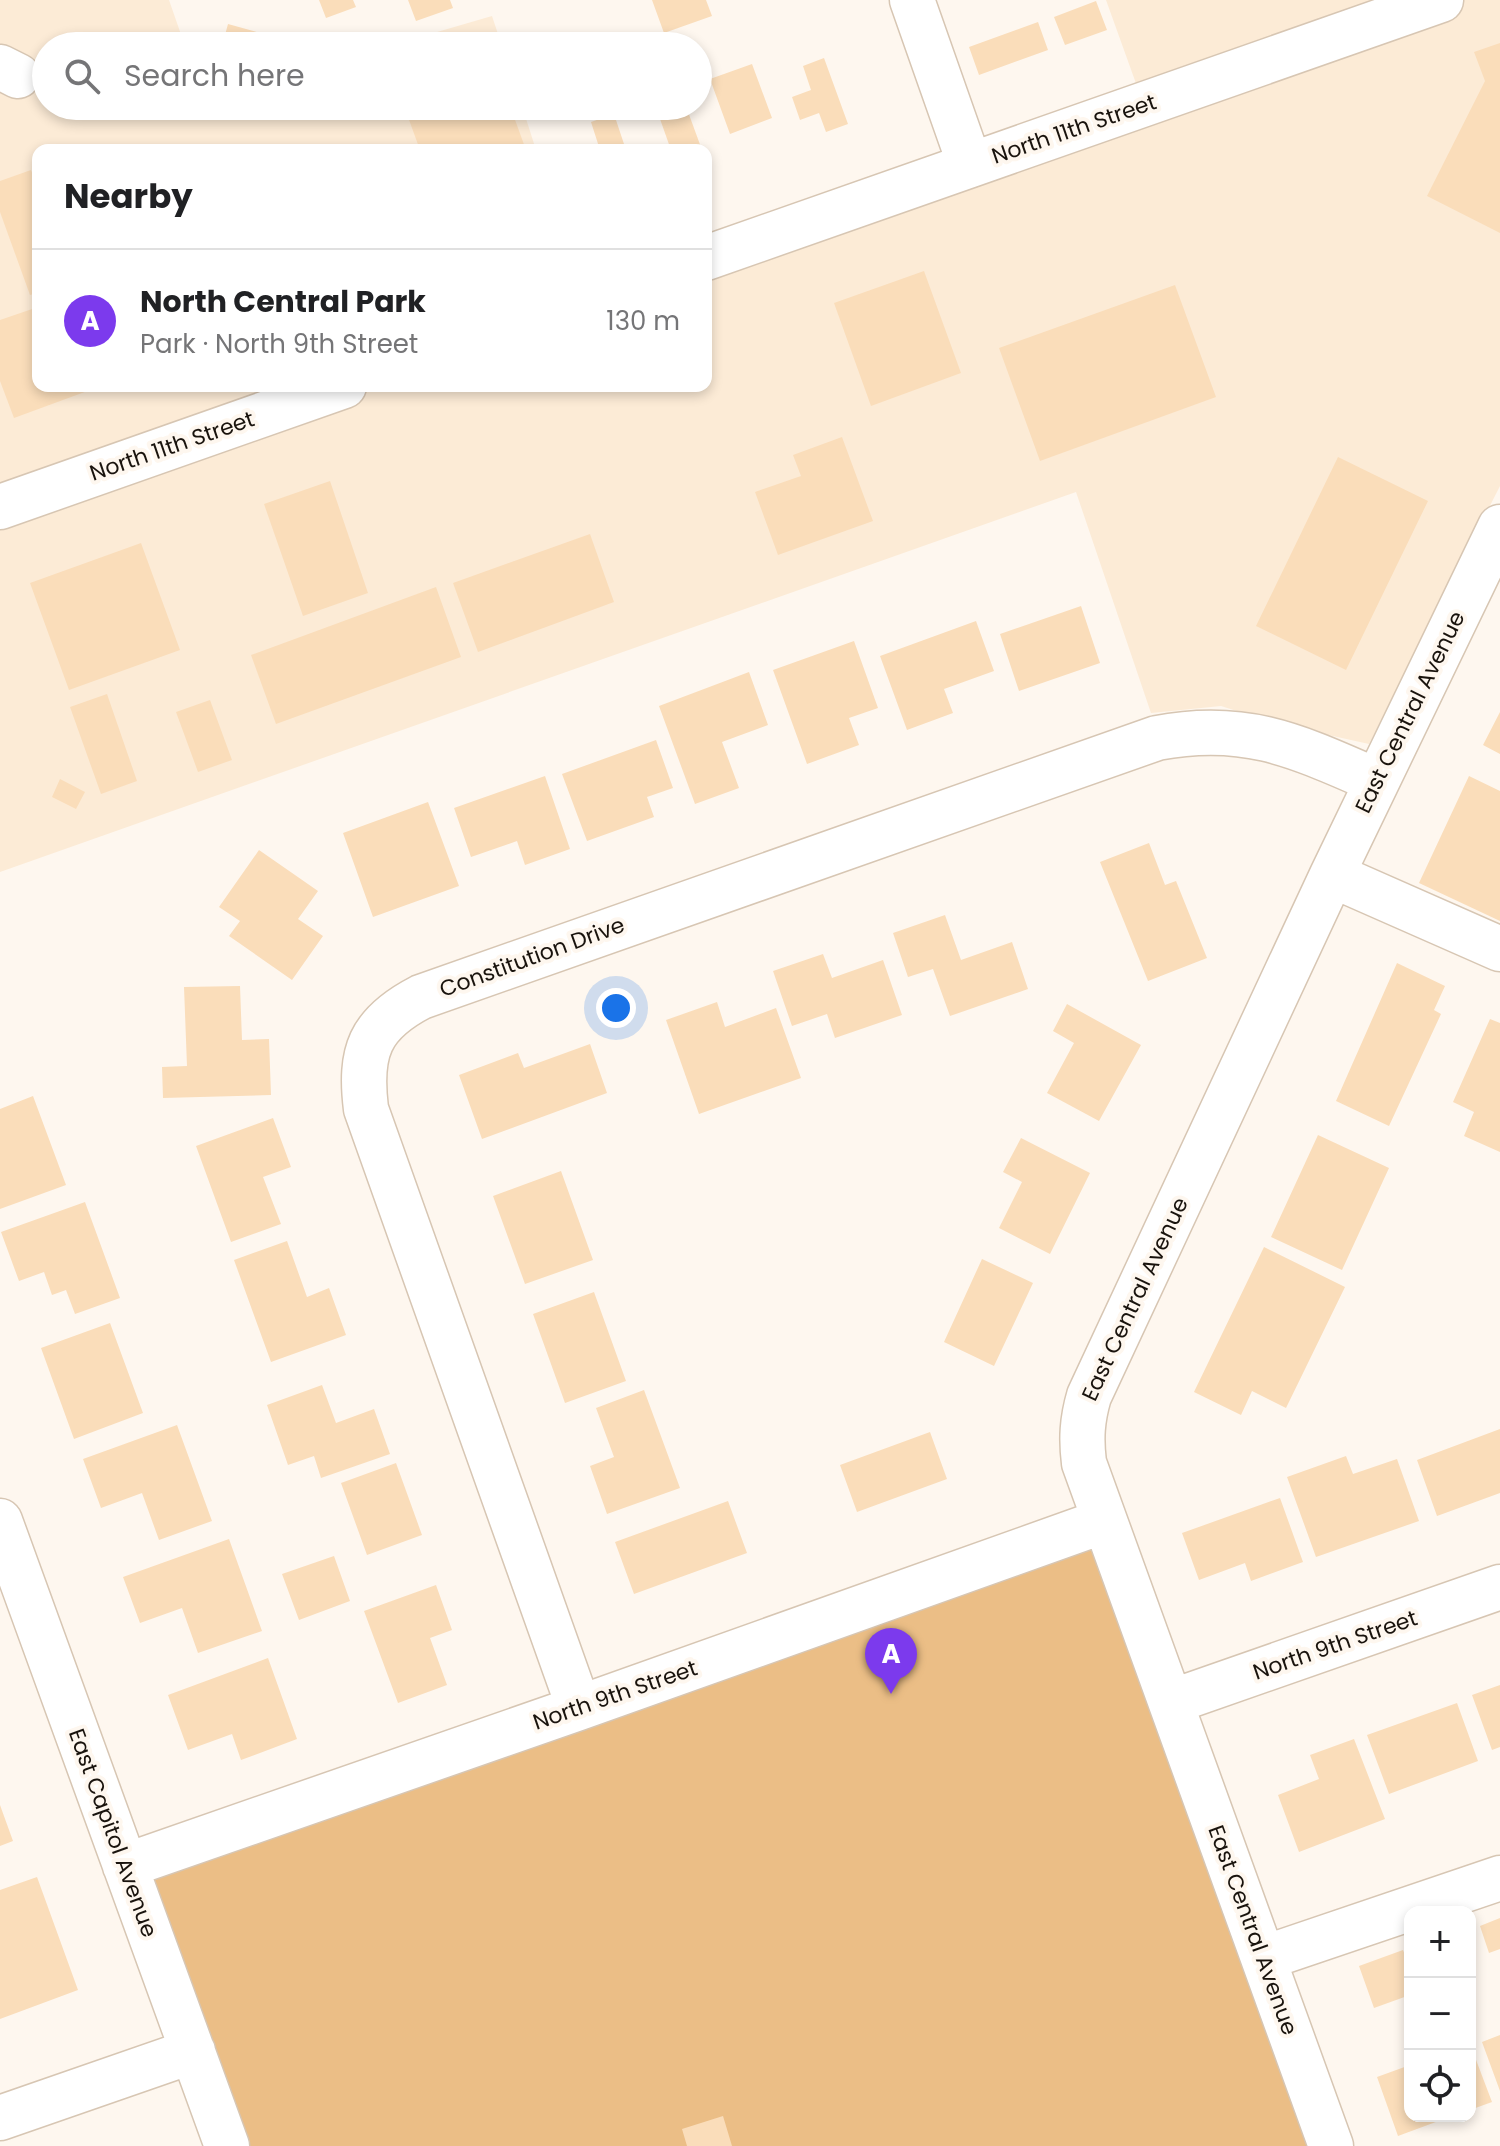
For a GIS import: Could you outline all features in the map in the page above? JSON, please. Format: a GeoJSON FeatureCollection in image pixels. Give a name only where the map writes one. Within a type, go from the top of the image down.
{"type":"FeatureCollection","features":[{"type":"Feature","properties":{"kind":"street"},"geometry":{"type":"LineString","coordinates":[[912,0],[970,165]]}},
{"type":"Feature","properties":{"kind":"street","name":"North 11th Street"},"geometry":{"type":"LineString","coordinates":[[712,256],[1441,0]]}},
{"type":"Feature","properties":{"kind":"street","name":"North 11th Street"},"geometry":{"type":"LineString","coordinates":[[0,507],[327,392]]}},
{"type":"Feature","properties":{"kind":"street","name":"East Central Avenue"},"geometry":{"type":"LineString","coordinates":[[1331,2146],[1084,1463],[1081,1441],[1083,1416],[1089,1396],[1332,875],[1500,527]]}},
{"type":"Feature","properties":{"kind":"street","name":"Constitution Drive"},"geometry":{"type":"LineString","coordinates":[[579,1708],[366,1109],[362,1083],[364,1057],[372,1036],[403,1006],[421,997],[1157,738],[1202,731],[1256,735],[1305,750],[1377,781]]}},
{"type":"Feature","properties":{"kind":"street"},"geometry":{"type":"LineString","coordinates":[[1332,875],[1500,949]]}},
{"type":"Feature","properties":{"kind":"street","name":"East Capitol Avenue"},"geometry":{"type":"LineString","coordinates":[[0,1521],[227,2146]]}},
{"type":"Feature","properties":{"kind":"street","name":"North 9th Street"},"geometry":{"type":"LineString","coordinates":[[125,1866],[1104,1521]]}},
{"type":"Feature","properties":{"kind":"street","name":"North 9th Street"},"geometry":{"type":"LineString","coordinates":[[1171,1702],[1500,1587]]}},
{"type":"Feature","properties":{"kind":"street"},"geometry":{"type":"LineString","coordinates":[[1264,1958],[1500,1878]]}},
{"type":"Feature","properties":{"kind":"street"},"geometry":{"type":"LineString","coordinates":[[0,2118],[193,2051]]}},
{"type":"Feature","properties":{"kind":"shaded area"},"geometry":{"type":"Polygon","coordinates":[[[0,0],[169,0],[180,32],[32,32],[32,120],[526,120],[534,144],[32,144],[32,392],[712,392],[712,238],[1138,89],[1106,0],[1500,0],[1500,486],[1369,744],[1274,723],[1221,706],[1151,713],[1076,492],[0,872],[0,0]]]}},
{"type":"Feature","properties":{"kind":"shaded area"},"geometry":{"type":"Polygon","coordinates":[[[492,16],[497,32],[437,32],[492,16]]]}},
{"type":"Feature","properties":{"kind":"shaded area"},"geometry":{"type":"Polygon","coordinates":[[[1104,1521],[1331,2146],[228,2146],[125,1866],[1104,1521]]]}},
{"type":"Feature","properties":{"kind":"building"},"geometry":{"type":"Polygon","coordinates":[[[319,0],[353,0],[356,7],[326,18],[319,0]]]}},
{"type":"Feature","properties":{"kind":"building"},"geometry":{"type":"Polygon","coordinates":[[[408,0],[450,0],[453,8],[416,21],[408,0]]]}},
{"type":"Feature","properties":{"kind":"building"},"geometry":{"type":"Polygon","coordinates":[[[652,0],[706,0],[712,16],[664,32],[652,0]]]}},
{"type":"Feature","properties":{"kind":"building"},"geometry":{"type":"Polygon","coordinates":[[[1096,1],[1107,30],[1065,45],[1054,17],[1096,1]]]}},
{"type":"Feature","properties":{"kind":"building"},"geometry":{"type":"Polygon","coordinates":[[[1038,22],[1048,50],[979,75],[969,47],[1038,22]]]}},
{"type":"Feature","properties":{"kind":"building"},"geometry":{"type":"Polygon","coordinates":[[[228,24],[257,32],[226,32],[228,24]]]}},
{"type":"Feature","properties":{"kind":"building"},"geometry":{"type":"Polygon","coordinates":[[[1500,43],[1500,233],[1427,196],[1485,81],[1474,52],[1500,43]]]}},
{"type":"Feature","properties":{"kind":"building"},"geometry":{"type":"Polygon","coordinates":[[[824,58],[848,124],[826,132],[819,113],[800,120],[792,97],[811,90],[803,66],[824,58]]]}},
{"type":"Feature","properties":{"kind":"building"},"geometry":{"type":"Polygon","coordinates":[[[752,64],[772,118],[730,134],[712,78],[752,64]]]}},
{"type":"Feature","properties":{"kind":"building"},"geometry":{"type":"Polygon","coordinates":[[[409,120],[515,120],[524,144],[418,144],[409,120]]]}},
{"type":"Feature","properties":{"kind":"building"},"geometry":{"type":"Polygon","coordinates":[[[616,120],[624,144],[598,144],[591,122],[616,120]]]}},
{"type":"Feature","properties":{"kind":"building"},"geometry":{"type":"Polygon","coordinates":[[[660,120],[691,120],[700,144],[669,144],[660,120]]]}},
{"type":"Feature","properties":{"kind":"building"},"geometry":{"type":"Polygon","coordinates":[[[31,170],[32,173],[32,294],[0,212],[0,181],[31,170]]]}},
{"type":"Feature","properties":{"kind":"building"},"geometry":{"type":"Polygon","coordinates":[[[924,271],[961,373],[871,406],[834,303],[924,271]]]}},
{"type":"Feature","properties":{"kind":"building"},"geometry":{"type":"Polygon","coordinates":[[[1175,285],[1216,397],[1040,461],[999,348],[1175,285]]]}},
{"type":"Feature","properties":{"kind":"building"},"geometry":{"type":"Polygon","coordinates":[[[32,309],[32,392],[85,392],[14,418],[0,381],[0,320],[32,309]]]}},
{"type":"Feature","properties":{"kind":"building"},"geometry":{"type":"Polygon","coordinates":[[[842,437],[873,521],[778,555],[755,492],[801,476],[793,455],[842,437]]]}},
{"type":"Feature","properties":{"kind":"building"},"geometry":{"type":"Polygon","coordinates":[[[1338,457],[1428,501],[1346,670],[1256,626],[1338,457]]]}},
{"type":"Feature","properties":{"kind":"building"},"geometry":{"type":"Polygon","coordinates":[[[330,481],[368,593],[303,616],[264,504],[330,481]]]}},
{"type":"Feature","properties":{"kind":"building"},"geometry":{"type":"Polygon","coordinates":[[[590,534],[614,602],[478,652],[453,583],[590,534]]]}},
{"type":"Feature","properties":{"kind":"building"},"geometry":{"type":"Polygon","coordinates":[[[141,543],[180,650],[69,690],[30,583],[141,543]]]}},
{"type":"Feature","properties":{"kind":"building"},"geometry":{"type":"Polygon","coordinates":[[[436,587],[461,657],[276,724],[251,655],[436,587]]]}},
{"type":"Feature","properties":{"kind":"building"},"geometry":{"type":"Polygon","coordinates":[[[1081,606],[1100,663],[1019,691],[1000,634],[1081,606]]]}},
{"type":"Feature","properties":{"kind":"building"},"geometry":{"type":"Polygon","coordinates":[[[976,621],[994,671],[944,689],[953,713],[907,730],[880,656],[976,621]]]}},
{"type":"Feature","properties":{"kind":"building"},"geometry":{"type":"Polygon","coordinates":[[[854,641],[878,708],[849,718],[859,745],[807,764],[773,670],[854,641]]]}},
{"type":"Feature","properties":{"kind":"building"},"geometry":{"type":"Polygon","coordinates":[[[749,672],[768,725],[722,742],[739,788],[695,804],[659,706],[749,672]]]}},
{"type":"Feature","properties":{"kind":"building"},"geometry":{"type":"Polygon","coordinates":[[[107,694],[137,781],[101,794],[70,707],[107,694]]]}},
{"type":"Feature","properties":{"kind":"building"},"geometry":{"type":"Polygon","coordinates":[[[210,700],[232,760],[198,772],[176,712],[210,700]]]}},
{"type":"Feature","properties":{"kind":"building"},"geometry":{"type":"Polygon","coordinates":[[[1500,712],[1500,754],[1483,745],[1500,712]]]}},
{"type":"Feature","properties":{"kind":"building"},"geometry":{"type":"Polygon","coordinates":[[[656,740],[673,788],[647,797],[654,817],[587,841],[562,774],[656,740]]]}},
{"type":"Feature","properties":{"kind":"building"},"geometry":{"type":"Polygon","coordinates":[[[545,776],[570,849],[525,865],[517,841],[471,857],[454,808],[545,776]]]}},
{"type":"Feature","properties":{"kind":"building"},"geometry":{"type":"Polygon","coordinates":[[[1469,776],[1500,791],[1500,921],[1419,883],[1469,776]]]}},
{"type":"Feature","properties":{"kind":"building"},"geometry":{"type":"Polygon","coordinates":[[[60,779],[85,792],[76,809],[52,797],[60,779]]]}},
{"type":"Feature","properties":{"kind":"building"},"geometry":{"type":"Polygon","coordinates":[[[428,802],[459,886],[373,917],[343,833],[428,802]]]}},
{"type":"Feature","properties":{"kind":"building"},"geometry":{"type":"Polygon","coordinates":[[[1149,843],[1165,885],[1176,881],[1207,958],[1148,981],[1100,862],[1149,843]]]}},
{"type":"Feature","properties":{"kind":"building"},"geometry":{"type":"Polygon","coordinates":[[[259,850],[318,891],[298,919],[323,936],[292,980],[229,936],[240,921],[219,907],[259,850]]]}},
{"type":"Feature","properties":{"kind":"building"},"geometry":{"type":"Polygon","coordinates":[[[945,915],[961,960],[1012,942],[1028,989],[950,1016],[933,969],[908,977],[893,933],[945,915]]]}},
{"type":"Feature","properties":{"kind":"building"},"geometry":{"type":"Polygon","coordinates":[[[823,954],[832,978],[883,960],[902,1015],[835,1038],[827,1014],[792,1026],[773,971],[823,954]]]}},
{"type":"Feature","properties":{"kind":"building"},"geometry":{"type":"Polygon","coordinates":[[[1397,963],[1445,986],[1434,1010],[1441,1014],[1389,1126],[1336,1101],[1397,963]]]}},
{"type":"Feature","properties":{"kind":"building"},"geometry":{"type":"Polygon","coordinates":[[[240,986],[242,1040],[269,1039],[271,1095],[163,1098],[162,1067],[187,1066],[184,987],[240,986]]]}},
{"type":"Feature","properties":{"kind":"building"},"geometry":{"type":"Polygon","coordinates":[[[717,1002],[725,1027],[776,1008],[801,1078],[699,1114],[666,1020],[717,1002]]]}},
{"type":"Feature","properties":{"kind":"building"},"geometry":{"type":"Polygon","coordinates":[[[1067,1004],[1141,1045],[1099,1121],[1047,1093],[1074,1043],[1053,1031],[1067,1004]]]}},
{"type":"Feature","properties":{"kind":"building"},"geometry":{"type":"Polygon","coordinates":[[[1490,1019],[1500,1023],[1500,1152],[1464,1136],[1474,1112],[1453,1102],[1490,1019]]]}},
{"type":"Feature","properties":{"kind":"building"},"geometry":{"type":"Polygon","coordinates":[[[590,1044],[607,1093],[482,1139],[459,1075],[518,1053],[524,1068],[590,1044]]]}},
{"type":"Feature","properties":{"kind":"building"},"geometry":{"type":"Polygon","coordinates":[[[33,1096],[66,1185],[0,1209],[0,1109],[33,1096]]]}},
{"type":"Feature","properties":{"kind":"building"},"geometry":{"type":"Polygon","coordinates":[[[273,1118],[291,1167],[263,1177],[281,1224],[231,1242],[196,1146],[273,1118]]]}},
{"type":"Feature","properties":{"kind":"building"},"geometry":{"type":"Polygon","coordinates":[[[1318,1135],[1389,1168],[1342,1270],[1271,1237],[1318,1135]]]}},
{"type":"Feature","properties":{"kind":"building"},"geometry":{"type":"Polygon","coordinates":[[[1021,1138],[1090,1173],[1050,1254],[999,1228],[1022,1182],[1003,1172],[1021,1138]]]}},
{"type":"Feature","properties":{"kind":"building"},"geometry":{"type":"Polygon","coordinates":[[[561,1171],[593,1260],[525,1284],[493,1196],[561,1171]]]}},
{"type":"Feature","properties":{"kind":"building"},"geometry":{"type":"Polygon","coordinates":[[[85,1202],[120,1298],[75,1314],[66,1290],[52,1295],[44,1272],[19,1281],[1,1232],[85,1202]]]}},
{"type":"Feature","properties":{"kind":"building"},"geometry":{"type":"Polygon","coordinates":[[[287,1241],[307,1297],[329,1288],[346,1335],[271,1362],[234,1260],[287,1241]]]}},
{"type":"Feature","properties":{"kind":"building"},"geometry":{"type":"Polygon","coordinates":[[[1264,1247],[1345,1287],[1286,1408],[1252,1391],[1241,1415],[1194,1392],[1264,1247]]]}},
{"type":"Feature","properties":{"kind":"building"},"geometry":{"type":"Polygon","coordinates":[[[982,1259],[1033,1283],[994,1366],[944,1342],[982,1259]]]}},
{"type":"Feature","properties":{"kind":"building"},"geometry":{"type":"Polygon","coordinates":[[[594,1292],[626,1381],[565,1403],[533,1314],[594,1292]]]}},
{"type":"Feature","properties":{"kind":"building"},"geometry":{"type":"Polygon","coordinates":[[[110,1323],[143,1413],[74,1439],[41,1348],[110,1323]]]}},
{"type":"Feature","properties":{"kind":"building"},"geometry":{"type":"Polygon","coordinates":[[[322,1385],[336,1423],[374,1409],[390,1454],[321,1478],[314,1456],[288,1465],[267,1405],[322,1385]]]}},
{"type":"Feature","properties":{"kind":"building"},"geometry":{"type":"Polygon","coordinates":[[[644,1390],[680,1488],[607,1514],[590,1466],[614,1457],[596,1408],[644,1390]]]}},
{"type":"Feature","properties":{"kind":"building"},"geometry":{"type":"Polygon","coordinates":[[[177,1425],[212,1521],[159,1540],[142,1493],[101,1508],[83,1459],[177,1425]]]}},
{"type":"Feature","properties":{"kind":"building"},"geometry":{"type":"Polygon","coordinates":[[[1500,1429],[1500,1493],[1437,1516],[1417,1460],[1500,1429]]]}},
{"type":"Feature","properties":{"kind":"building"},"geometry":{"type":"Polygon","coordinates":[[[930,1432],[947,1479],[857,1512],[840,1465],[930,1432]]]}},
{"type":"Feature","properties":{"kind":"building"},"geometry":{"type":"Polygon","coordinates":[[[1346,1456],[1353,1474],[1397,1459],[1419,1521],[1316,1557],[1287,1477],[1346,1456]]]}},
{"type":"Feature","properties":{"kind":"building"},"geometry":{"type":"Polygon","coordinates":[[[396,1463],[422,1535],[367,1555],[341,1483],[396,1463]]]}},
{"type":"Feature","properties":{"kind":"building"},"geometry":{"type":"Polygon","coordinates":[[[1280,1498],[1303,1562],[1251,1581],[1245,1563],[1199,1580],[1182,1533],[1280,1498]]]}},
{"type":"Feature","properties":{"kind":"building"},"geometry":{"type":"Polygon","coordinates":[[[728,1501],[747,1553],[634,1594],[615,1542],[728,1501]]]}},
{"type":"Feature","properties":{"kind":"building"},"geometry":{"type":"Polygon","coordinates":[[[229,1539],[262,1631],[198,1653],[182,1608],[140,1623],[123,1577],[229,1539]]]}},
{"type":"Feature","properties":{"kind":"building"},"geometry":{"type":"Polygon","coordinates":[[[334,1556],[350,1601],[299,1620],[282,1574],[334,1556]]]}},
{"type":"Feature","properties":{"kind":"building"},"geometry":{"type":"Polygon","coordinates":[[[436,1585],[452,1630],[430,1638],[447,1685],[398,1703],[364,1611],[436,1585]]]}},
{"type":"Feature","properties":{"kind":"building"},"geometry":{"type":"Polygon","coordinates":[[[268,1658],[297,1739],[241,1760],[232,1734],[188,1750],[168,1695],[268,1658]]]}},
{"type":"Feature","properties":{"kind":"building"},"geometry":{"type":"Polygon","coordinates":[[[1500,1685],[1500,1747],[1492,1750],[1472,1695],[1500,1685]]]}},
{"type":"Feature","properties":{"kind":"building"},"geometry":{"type":"Polygon","coordinates":[[[1457,1703],[1478,1761],[1389,1794],[1367,1735],[1457,1703]]]}},
{"type":"Feature","properties":{"kind":"building"},"geometry":{"type":"Polygon","coordinates":[[[1354,1739],[1385,1819],[1299,1852],[1278,1795],[1319,1779],[1310,1755],[1354,1739]]]}},
{"type":"Feature","properties":{"kind":"building"},"geometry":{"type":"Polygon","coordinates":[[[0,1805],[13,1841],[0,1846],[0,1805]]]}},
{"type":"Feature","properties":{"kind":"building"},"geometry":{"type":"Polygon","coordinates":[[[37,1877],[78,1990],[0,2019],[0,1890],[37,1877]]]}},
{"type":"Feature","properties":{"kind":"building"},"geometry":{"type":"Polygon","coordinates":[[[1500,1918],[1500,1949],[1489,1953],[1480,1926],[1500,1918]]]}},
{"type":"Feature","properties":{"kind":"building"},"geometry":{"type":"Polygon","coordinates":[[[1403,1950],[1404,1997],[1374,2008],[1359,1966],[1403,1950]]]}},
{"type":"Feature","properties":{"kind":"building"},"geometry":{"type":"Polygon","coordinates":[[[1500,2035],[1500,2091],[1482,2042],[1500,2035]]]}},
{"type":"Feature","properties":{"kind":"building"},"geometry":{"type":"Polygon","coordinates":[[[1476,2060],[1492,2102],[1476,2108],[1476,2060]]]}},
{"type":"Feature","properties":{"kind":"building"},"geometry":{"type":"Polygon","coordinates":[[[1404,2067],[1404,2122],[1436,2122],[1398,2136],[1377,2077],[1404,2067]]]}},
{"type":"Feature","properties":{"kind":"building"},"geometry":{"type":"Polygon","coordinates":[[[723,2116],[732,2146],[687,2146],[682,2129],[723,2116]]]}},
{"type":"Feature","properties":{"kind":"place","name":"North Central Park"},"geometry":{"type":"Point","coordinates":[891,1694]}}]}
